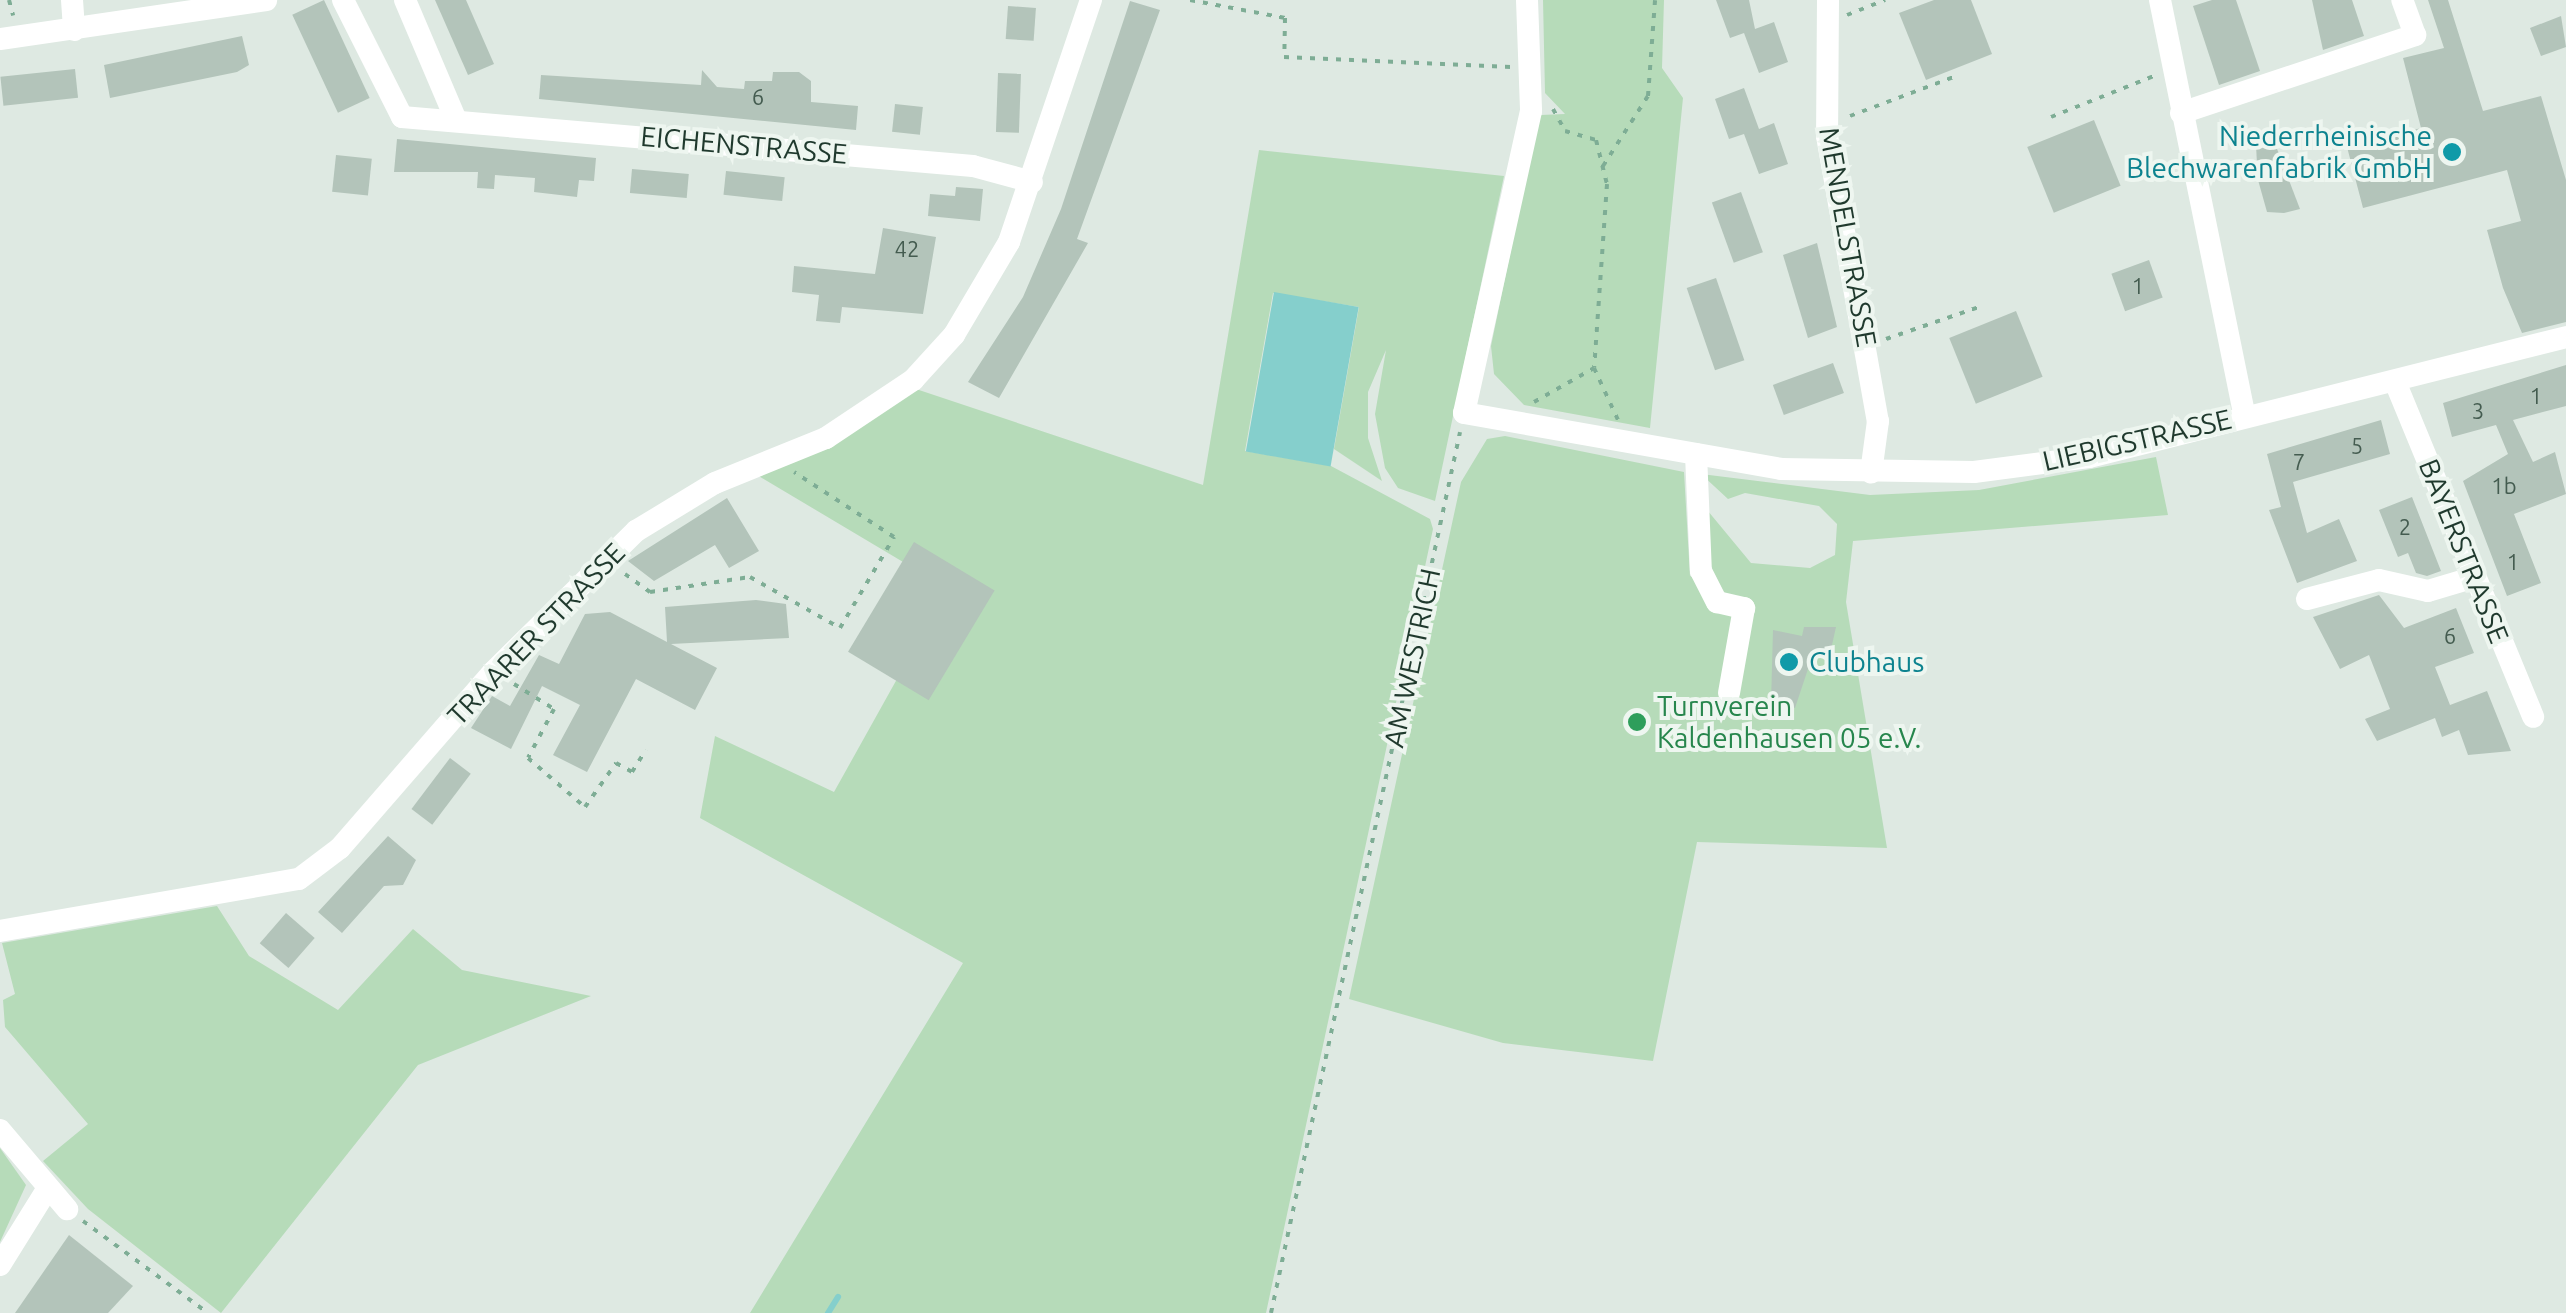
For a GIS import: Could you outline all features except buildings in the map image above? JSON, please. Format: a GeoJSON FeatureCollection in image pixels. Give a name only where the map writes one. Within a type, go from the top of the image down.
{"type":"FeatureCollection","features":[{"type":"Feature","properties":{"kind":"street"},"geometry":{"type":"LineString","coordinates":[[72,0],[74,30]]}},
{"type":"Feature","properties":{"kind":"street"},"geometry":{"type":"LineString","coordinates":[[0,39],[266,0]]}},
{"type":"Feature","properties":{"kind":"street","name":"EICHENSTRASSE"},"geometry":{"type":"LineString","coordinates":[[343,0],[402,116],[974,166],[1032,182]]}},
{"type":"Feature","properties":{"kind":"street"},"geometry":{"type":"LineString","coordinates":[[405,0],[455,118]]}},
{"type":"Feature","properties":{"kind":"street","name":"TRAARER STRASSE"},"geometry":{"type":"LineString","coordinates":[[0,931],[299,879],[340,848],[494,672],[606,559],[715,483],[788,453],[913,380],[954,336],[1032,182],[1091,0]]}},
{"type":"Feature","properties":{"kind":"street"},"geometry":{"type":"LineString","coordinates":[[1464,413],[1530,100],[1527,0]]}},
{"type":"Feature","properties":{"kind":"street"},"geometry":{"type":"LineString","coordinates":[[2160,0],[2245,416]]}},
{"type":"Feature","properties":{"kind":"street"},"geometry":{"type":"LineString","coordinates":[[2181,112],[2415,34],[2402,0]]}},
{"type":"Feature","properties":{"kind":"street","name":"MENDELSTRASSE"},"geometry":{"type":"LineString","coordinates":[[1828,11],[1826,124],[1878,421],[1871,473]]}},
{"type":"Feature","properties":{"kind":"street","name":"LIEBIGSTRASSE"},"geometry":{"type":"LineString","coordinates":[[1464,413],[1696,454],[1871,473],[2088,457],[2245,416],[2396,384],[2566,337]]}},
{"type":"Feature","properties":{"kind":"street","name":"BAYERSTRASSE"},"geometry":{"type":"LineString","coordinates":[[2396,384],[2533,717]]}},
{"type":"Feature","properties":{"kind":"street"},"geometry":{"type":"LineString","coordinates":[[1696,454],[1701,572],[1717,602],[1744,608],[1728,693]]}},
{"type":"Feature","properties":{"kind":"street"},"geometry":{"type":"LineString","coordinates":[[2308,599],[2379,580],[2428,591],[2475,577]]}},
{"type":"Feature","properties":{"kind":"street"},"geometry":{"type":"LineString","coordinates":[[0,1130],[67,1209]]}},
{"type":"Feature","properties":{"kind":"street"},"geometry":{"type":"LineString","coordinates":[[0,1265],[48,1188]]}},
{"type":"Feature","properties":{"kind":"path"},"geometry":{"type":"LineString","coordinates":[[1190,0],[1284,18],[1284,57],[1529,68]]}},
{"type":"Feature","properties":{"kind":"path"},"geometry":{"type":"LineString","coordinates":[[1603,166],[1648,96],[1655,0]]}},
{"type":"Feature","properties":{"kind":"path"},"geometry":{"type":"LineString","coordinates":[[1828,11],[1885,0]]}},
{"type":"Feature","properties":{"kind":"path"},"geometry":{"type":"LineString","coordinates":[[2051,117],[2172,68]]}},
{"type":"Feature","properties":{"kind":"path"},"geometry":{"type":"LineString","coordinates":[[1826,124],[1959,75]]}},
{"type":"Feature","properties":{"kind":"path"},"geometry":{"type":"LineString","coordinates":[[1530,100],[1554,110],[1565,131],[1596,140],[1603,166],[1594,368],[1628,442]]}},
{"type":"Feature","properties":{"kind":"path"},"geometry":{"type":"LineString","coordinates":[[1867,344],[1979,307]]}},
{"type":"Feature","properties":{"kind":"path"},"geometry":{"type":"LineString","coordinates":[[1512,421],[1594,368]]}},
{"type":"Feature","properties":{"kind":"path","name":"AM WESTRICH"},"geometry":{"type":"LineString","coordinates":[[1270,1313],[1464,413]]}},
{"type":"Feature","properties":{"kind":"path"},"geometry":{"type":"LineString","coordinates":[[606,559],[650,592],[750,577],[840,628],[894,536],[796,476],[788,453]]}},
{"type":"Feature","properties":{"kind":"path"},"geometry":{"type":"LineString","coordinates":[[494,672],[554,709],[528,758],[585,806],[616,763],[632,772],[646,750]]}},
{"type":"Feature","properties":{"kind":"path"},"geometry":{"type":"LineString","coordinates":[[67,1209],[208,1313]]}},
{"type":"Feature","properties":{"kind":"green space"},"geometry":{"type":"Polygon","coordinates":[[[1543,0],[1664,0],[1662,68],[1683,98],[1650,428],[1524,405],[1494,374],[1491,346],[1537,124],[1541,115],[1565,114],[1545,93],[1543,0]]]}},
{"type":"Feature","properties":{"kind":"green space"},"geometry":{"type":"Polygon","coordinates":[[[1259,150],[1504,176],[1435,501],[1398,488],[1385,468],[1375,414],[1386,350],[1368,392],[1368,438],[1382,481],[1334,449],[1359,307],[1273,293],[1245,451],[1331,466],[1430,519],[1433,529],[1266,1313],[750,1313],[963,963],[700,818],[715,736],[834,792],[897,679],[935,581],[757,475],[916,389],[1203,485],[1259,150]]]}},
{"type":"Feature","properties":{"kind":"green space","name":"Turnverein Kaldenhausen 05 e.V."},"geometry":{"type":"Polygon","coordinates":[[[1505,436],[1684,472],[1690,576],[1709,579],[1703,505],[1751,563],[1810,568],[1835,555],[1837,524],[1819,506],[1745,493],[1728,499],[1701,474],[1870,495],[1979,490],[2156,457],[2168,515],[1853,541],[1846,602],[1887,848],[1697,842],[1653,1061],[1503,1043],[1349,999],[1461,482],[1487,439],[1505,436]]]}},
{"type":"Feature","properties":{"kind":"green space"},"geometry":{"type":"Polygon","coordinates":[[[217,906],[249,956],[338,1010],[413,929],[462,970],[591,996],[418,1065],[221,1313],[88,1209],[43,1161],[88,1124],[5,1027],[3,1000],[15,994],[2,943],[217,906]]]}},
{"type":"Feature","properties":{"kind":"green space"},"geometry":{"type":"Polygon","coordinates":[[[0,1148],[26,1185],[0,1242],[0,1148]]]}},
{"type":"Feature","properties":{"kind":"water"},"geometry":{"type":"Polygon","coordinates":[[[1274,292],[1359,307],[1331,466],[1246,452],[1274,292]]]}},
{"type":"Feature","properties":{"kind":"waterway"},"geometry":{"type":"LineString","coordinates":[[828,1313],[838,1297]]}},
{"type":"Feature","properties":{"kind":"place","name":"Niederrheinische Blechwarenfabrik GmbH"},"geometry":{"type":"Point","coordinates":[2452,152]}},
{"type":"Feature","properties":{"kind":"place","name":"Clubhaus"},"geometry":{"type":"Point","coordinates":[1789,662]}},
{"type":"Feature","properties":{"kind":"place","name":"Turnverein Kaldenhausen 05 e.V."},"geometry":{"type":"Point","coordinates":[1637,722]}}]}
